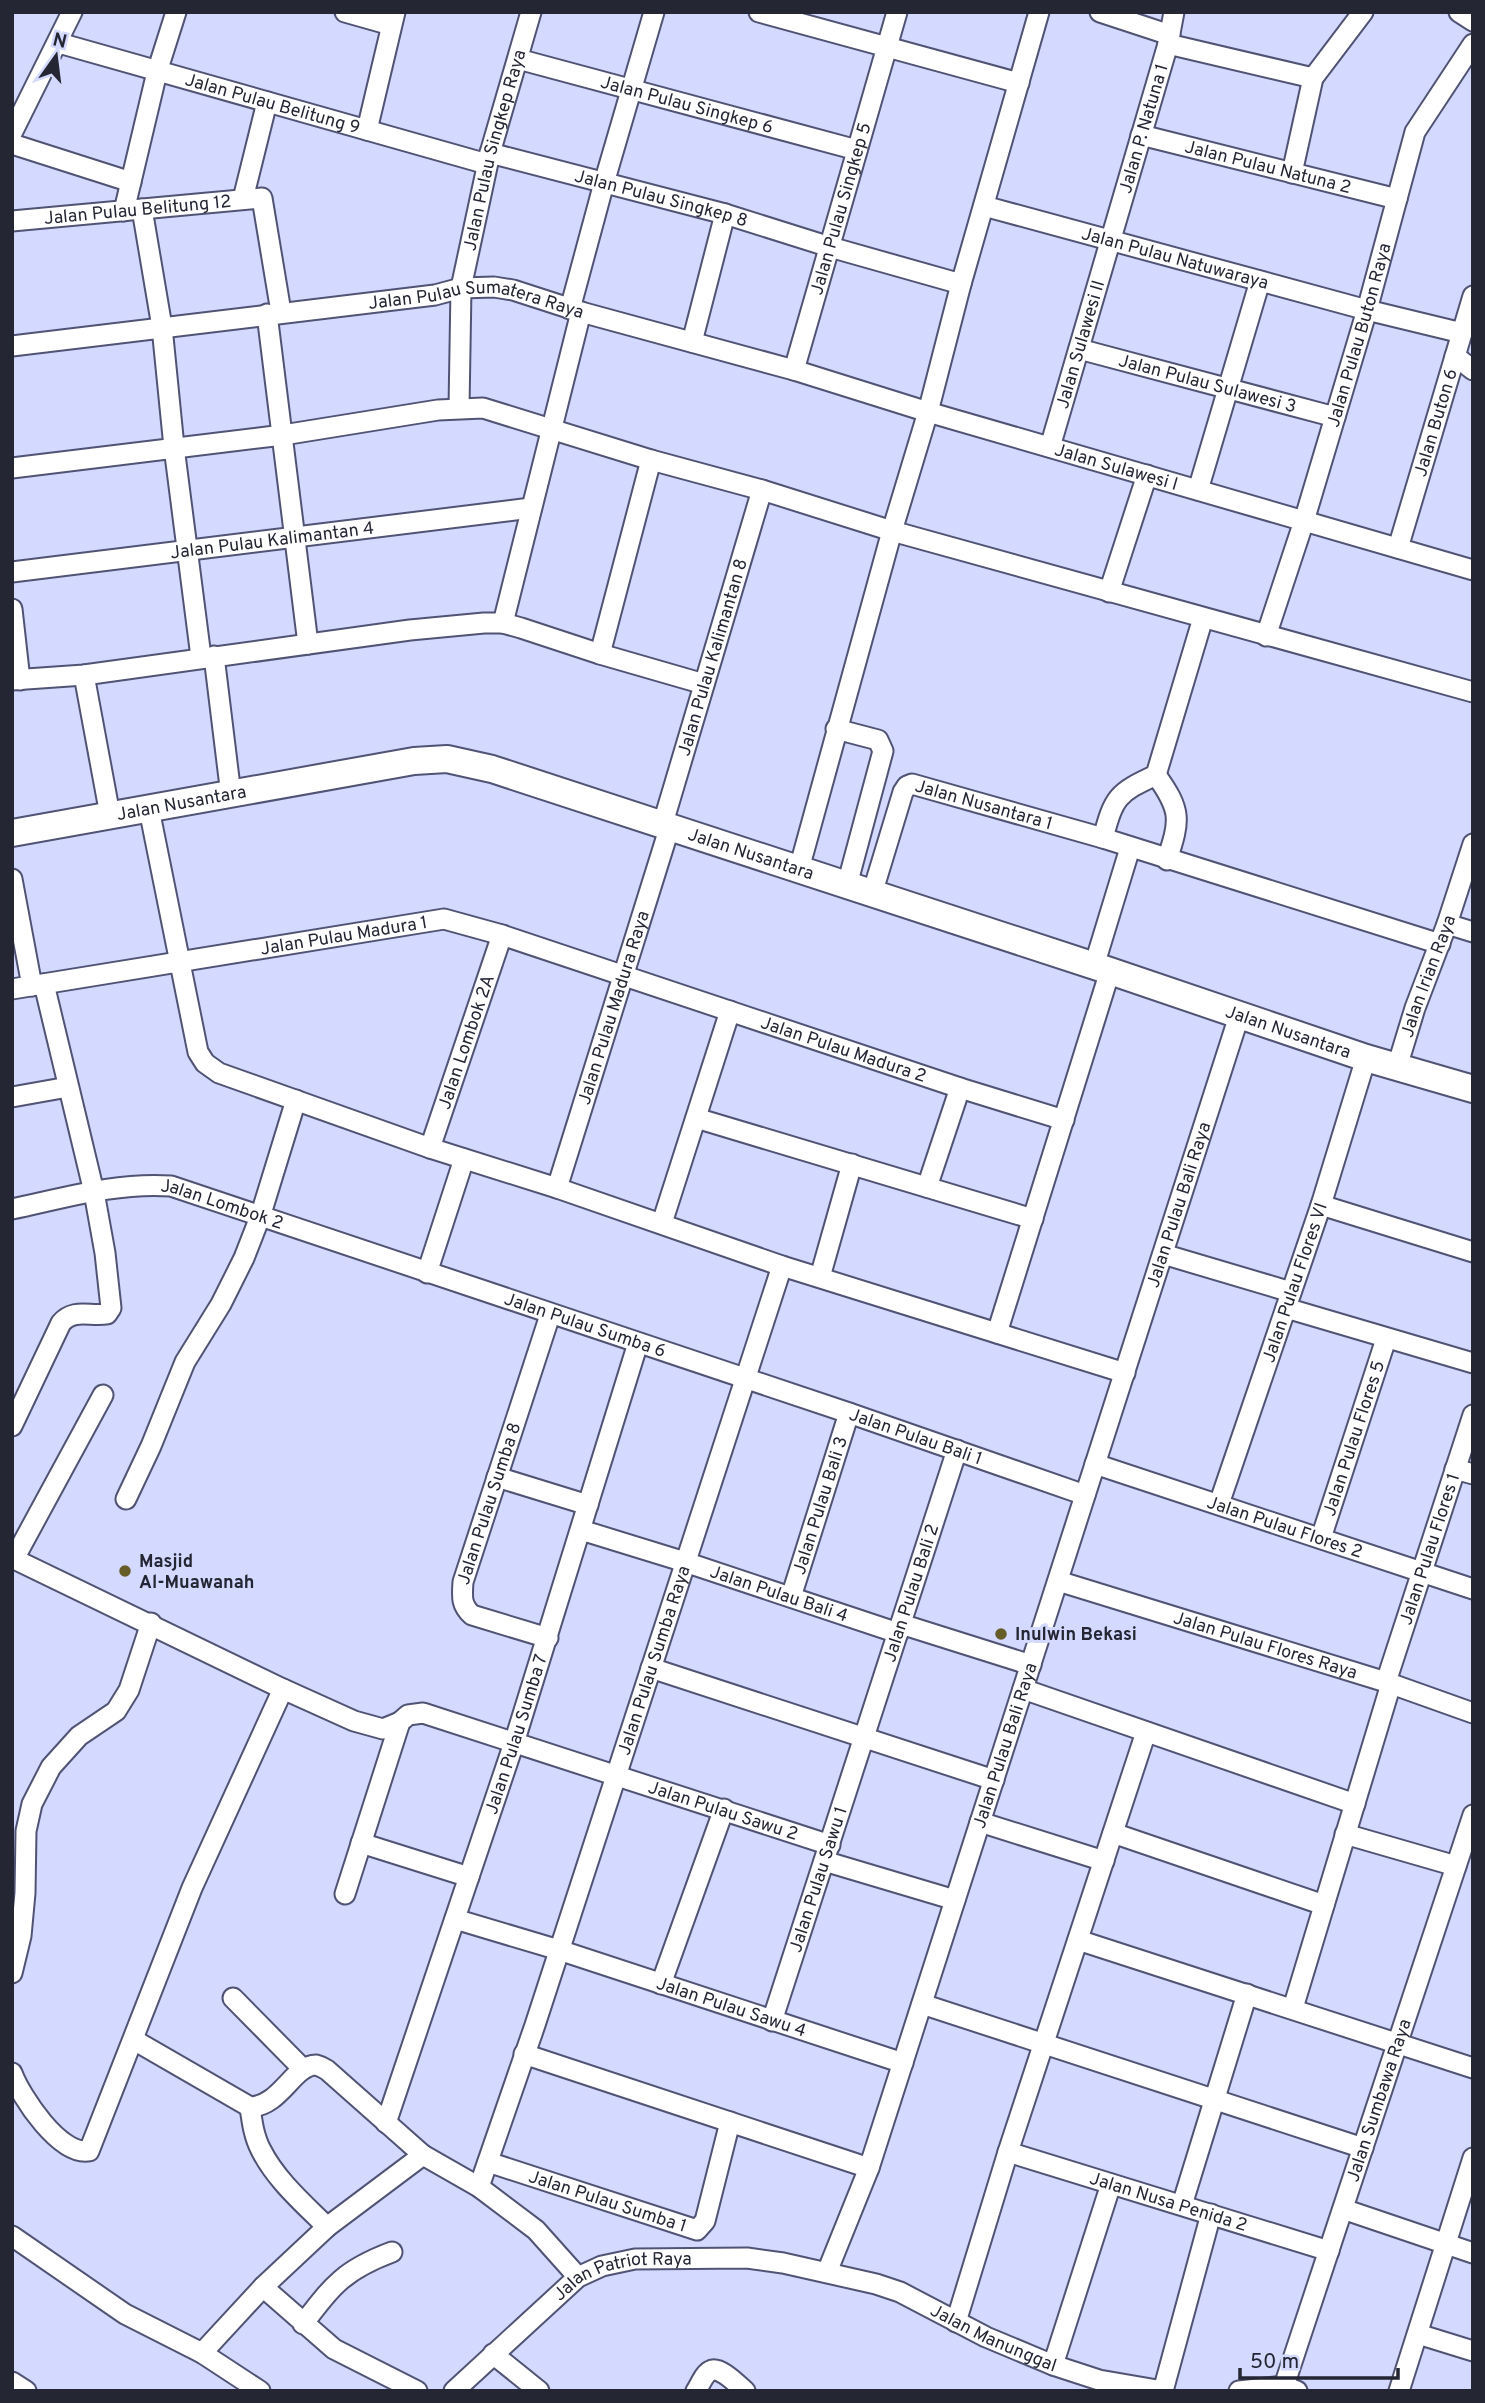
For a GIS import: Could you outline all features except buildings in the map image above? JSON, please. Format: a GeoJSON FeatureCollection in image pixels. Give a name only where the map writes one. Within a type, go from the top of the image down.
{"type":"FeatureCollection","features":[{"type":"Feature","properties":{"kind":"street"},"geometry":{"type":"LineString","coordinates":[[12,133],[59,43],[72,12]]}},
{"type":"Feature","properties":{"kind":"street"},"geometry":{"type":"LineString","coordinates":[[176,12],[157,72],[131,182],[133,210],[162,327],[174,447],[189,550],[231,795]]}},
{"type":"Feature","properties":{"kind":"street"},"geometry":{"type":"LineString","coordinates":[[345,12],[393,19],[367,130]]}},
{"type":"Feature","properties":{"kind":"street","name":"Jalan Pulau Singkep Raya"},"geometry":{"type":"LineString","coordinates":[[459,408],[461,288],[489,159],[531,12]]}},
{"type":"Feature","properties":{"kind":"street"},"geometry":{"type":"LineString","coordinates":[[503,623],[553,429],[575,311],[604,183],[654,12]]}},
{"type":"Feature","properties":{"kind":"street"},"geometry":{"type":"LineString","coordinates":[[759,12],[1019,83]]}},
{"type":"Feature","properties":{"kind":"street","name":"Jalan Pulau Singkep 5"},"geometry":{"type":"LineString","coordinates":[[794,370],[898,12]]}},
{"type":"Feature","properties":{"kind":"street"},"geometry":{"type":"LineString","coordinates":[[799,869],[836,729],[928,412],[961,284],[1039,12]]}},
{"type":"Feature","properties":{"kind":"street"},"geometry":{"type":"LineString","coordinates":[[1100,12],[1169,39],[1313,78]]}},
{"type":"Feature","properties":{"kind":"street","name":"Jalan P. Natuna 1"},"geometry":{"type":"LineString","coordinates":[[1110,242],[1169,39],[1174,12]]}},
{"type":"Feature","properties":{"kind":"street"},"geometry":{"type":"LineString","coordinates":[[1292,173],[1313,78],[1363,12]]}},
{"type":"Feature","properties":{"kind":"street"},"geometry":{"type":"LineString","coordinates":[[1460,12],[1473,21]]}},
{"type":"Feature","properties":{"kind":"street","name":"Jalan Pulau Belitung 9"},"geometry":{"type":"LineString","coordinates":[[59,43],[367,130],[489,159]]}},
{"type":"Feature","properties":{"kind":"street","name":"Jalan Pulau Buton Raya"},"geometry":{"type":"LineString","coordinates":[[1266,636],[1304,521],[1367,310],[1415,132],[1472,46]]}},
{"type":"Feature","properties":{"kind":"street","name":"Jalan Pulau Singkep 6"},"geometry":{"type":"LineString","coordinates":[[518,59],[857,150]]}},
{"type":"Feature","properties":{"kind":"street"},"geometry":{"type":"LineString","coordinates":[[267,102],[253,199],[274,313],[283,435],[308,644]]}},
{"type":"Feature","properties":{"kind":"street","name":"Jalan Pulau Natuna 2"},"geometry":{"type":"LineString","coordinates":[[1141,135],[1397,199]]}},
{"type":"Feature","properties":{"kind":"street"},"geometry":{"type":"LineString","coordinates":[[12,144],[131,182]]}},
{"type":"Feature","properties":{"kind":"street","name":"Jalan Pulau Singkep 8"},"geometry":{"type":"LineString","coordinates":[[489,159],[604,183],[725,214],[961,284]]}},
{"type":"Feature","properties":{"kind":"street","name":"Jalan Pulau Belitung 12"},"geometry":{"type":"LineString","coordinates":[[12,221],[253,199]]}},
{"type":"Feature","properties":{"kind":"street","name":"Jalan Pulau Natuwaraya"},"geometry":{"type":"LineString","coordinates":[[984,206],[1110,242],[1462,333]]}},
{"type":"Feature","properties":{"kind":"street"},"geometry":{"type":"LineString","coordinates":[[692,342],[725,214]]}},
{"type":"Feature","properties":{"kind":"street","name":"Jalan Sulawesi II"},"geometry":{"type":"LineString","coordinates":[[1050,447],[1110,242]]}},
{"type":"Feature","properties":{"kind":"street"},"geometry":{"type":"LineString","coordinates":[[1198,490],[1260,281]]}},
{"type":"Feature","properties":{"kind":"street","name":"Jalan Pulau Sumatera Raya"},"geometry":{"type":"LineString","coordinates":[[12,346],[435,295],[461,288],[494,287],[513,290],[575,311],[794,370],[928,412]]}},
{"type":"Feature","properties":{"kind":"street","name":"Jalan Buton 6"},"geometry":{"type":"LineString","coordinates":[[1398,548],[1473,296]]}},
{"type":"Feature","properties":{"kind":"street","name":"Jalan Pulau Sulawesi 3"},"geometry":{"type":"LineString","coordinates":[[1079,349],[1335,416]]}},
{"type":"Feature","properties":{"kind":"street"},"geometry":{"type":"LineString","coordinates":[[1455,356],[1473,370]]}},
{"type":"Feature","properties":{"kind":"street"},"geometry":{"type":"LineString","coordinates":[[12,468],[283,435],[459,408],[484,408],[892,531],[1473,692]]}},
{"type":"Feature","properties":{"kind":"street","name":"Jalan Sulawesi I"},"geometry":{"type":"LineString","coordinates":[[928,412],[1473,570]]}},
{"type":"Feature","properties":{"kind":"street"},"geometry":{"type":"LineString","coordinates":[[600,654],[651,460]]}},
{"type":"Feature","properties":{"kind":"street"},"geometry":{"type":"LineString","coordinates":[[1109,592],[1146,475]]}},
{"type":"Feature","properties":{"kind":"street","name":"Jalan Pulau Kalimantan 8"},"geometry":{"type":"LineString","coordinates":[[667,825],[704,684],[762,490]]}},
{"type":"Feature","properties":{"kind":"street","name":"Jalan Pulau Kalimantan 4"},"geometry":{"type":"LineString","coordinates":[[12,572],[531,508]]}},
{"type":"Feature","properties":{"kind":"street"},"geometry":{"type":"LineString","coordinates":[[12,609],[16,680],[84,675],[410,630],[503,623],[704,684]]}},
{"type":"Feature","properties":{"kind":"street"},"geometry":{"type":"LineString","coordinates":[[1103,838],[1113,803],[1129,789],[1156,775],[1203,618]]}},
{"type":"Feature","properties":{"kind":"street"},"geometry":{"type":"LineString","coordinates":[[84,675],[110,815]]}},
{"type":"Feature","properties":{"kind":"street"},"geometry":{"type":"LineString","coordinates":[[836,729],[878,740],[883,751],[847,885]]}},
{"type":"Feature","properties":{"kind":"street","name":"Jalan Nusantara"},"geometry":{"type":"LineString","coordinates":[[12,833],[414,761],[447,759],[492,769],[667,825],[1366,1058],[1473,1089]]}},
{"type":"Feature","properties":{"kind":"street"},"geometry":{"type":"LineString","coordinates":[[1156,775],[1170,794],[1178,825],[1167,860]]}},
{"type":"Feature","properties":{"kind":"street","name":"Jalan Nusantara 1"},"geometry":{"type":"LineString","coordinates":[[872,894],[903,792],[912,784],[1103,838],[1440,944]]}},
{"type":"Feature","properties":{"kind":"street"},"geometry":{"type":"LineString","coordinates":[[149,808],[191,1028],[198,1052],[205,1063],[219,1073],[430,1148],[662,1223],[782,1266],[1125,1373]]}},
{"type":"Feature","properties":{"kind":"street","name":"Jalan Pulau Madura Raya"},"geometry":{"type":"LineString","coordinates":[[557,1188],[624,977],[667,825]]}},
{"type":"Feature","properties":{"kind":"street","name":"Jalan Irian Raya"},"geometry":{"type":"LineString","coordinates":[[1397,1067],[1473,845]]}},
{"type":"Feature","properties":{"kind":"street"},"geometry":{"type":"LineString","coordinates":[[998,1333],[1064,1120],[1130,848]]}},
{"type":"Feature","properties":{"kind":"street"},"geometry":{"type":"LineString","coordinates":[[12,879],[94,1192],[111,1308],[107,1314],[68,1315],[61,1323],[13,1421]]}},
{"type":"Feature","properties":{"kind":"street","name":"Jalan Pulau Madura 1"},"geometry":{"type":"LineString","coordinates":[[12,989],[444,919],[502,935],[624,977]]}},
{"type":"Feature","properties":{"kind":"street"},"geometry":{"type":"LineString","coordinates":[[1447,924],[1473,932]]}},
{"type":"Feature","properties":{"kind":"street","name":"Jalan Lombok 2A"},"geometry":{"type":"LineString","coordinates":[[430,1148],[502,935]]}},
{"type":"Feature","properties":{"kind":"street","name":"Jalan Pulau Madura 2"},"geometry":{"type":"LineString","coordinates":[[624,977],[1064,1120]]}},
{"type":"Feature","properties":{"kind":"street"},"geometry":{"type":"LineString","coordinates":[[662,1223],[730,1011]]}},
{"type":"Feature","properties":{"kind":"street","name":"Jalan Pulau Bali Raya"},"geometry":{"type":"LineString","coordinates":[[827,2272],[869,2168],[1239,1016]]}},
{"type":"Feature","properties":{"kind":"street","name":"Jalan Pulau Flores VI"},"geometry":{"type":"LineString","coordinates":[[1219,1504],[1321,1205],[1366,1058]]}},
{"type":"Feature","properties":{"kind":"street"},"geometry":{"type":"LineString","coordinates":[[12,1097],[68,1087]]}},
{"type":"Feature","properties":{"kind":"street"},"geometry":{"type":"LineString","coordinates":[[928,1187],[960,1088]]}},
{"type":"Feature","properties":{"kind":"street"},"geometry":{"type":"LineString","coordinates":[[126,1499],[152,1446],[185,1362],[232,1283],[260,1217],[296,1100]]}},
{"type":"Feature","properties":{"kind":"street"},"geometry":{"type":"LineString","coordinates":[[696,1118],[1033,1219]]}},
{"type":"Feature","properties":{"kind":"street"},"geometry":{"type":"LineString","coordinates":[[427,1273],[464,1159]]}},
{"type":"Feature","properties":{"kind":"street"},"geometry":{"type":"LineString","coordinates":[[820,1277],[852,1164]]}},
{"type":"Feature","properties":{"kind":"street","name":"Jalan Lombok 2"},"geometry":{"type":"LineString","coordinates":[[12,1209],[148,1184],[171,1186],[427,1273]]}},
{"type":"Feature","properties":{"kind":"street"},"geometry":{"type":"LineString","coordinates":[[1321,1205],[1473,1252]]}},
{"type":"Feature","properties":{"kind":"street"},"geometry":{"type":"LineString","coordinates":[[1163,1254],[1386,1339],[1473,1363]]}},
{"type":"Feature","properties":{"kind":"street","name":"Jalan Pulau Sumba Raya"},"geometry":{"type":"LineString","coordinates":[[479,2187],[782,1266]]}},
{"type":"Feature","properties":{"kind":"street","name":"Jalan Pulau Sumba 6"},"geometry":{"type":"LineString","coordinates":[[427,1273],[745,1379]]}},
{"type":"Feature","properties":{"kind":"street","name":"Jalan Pulau Sumba 8"},"geometry":{"type":"LineString","coordinates":[[548,1638],[472,1615],[464,1607],[463,1582],[550,1315]]}},
{"type":"Feature","properties":{"kind":"street","name":"Jalan Pulau Flores 5"},"geometry":{"type":"LineString","coordinates":[[1321,1538],[1386,1339]]}},
{"type":"Feature","properties":{"kind":"street","name":"Jalan Pulau Sumba 7"},"geometry":{"type":"LineString","coordinates":[[386,2123],[548,1638],[638,1343]]}},
{"type":"Feature","properties":{"kind":"street","name":"Jalan Pulau Bali 1"},"geometry":{"type":"LineString","coordinates":[[745,1379],[1085,1495]]}},
{"type":"Feature","properties":{"kind":"street"},"geometry":{"type":"LineString","coordinates":[[13,1558],[103,1395]]}},
{"type":"Feature","properties":{"kind":"street","name":"Jalan Pulau Bali 3"},"geometry":{"type":"LineString","coordinates":[[791,1597],[849,1413]]}},
{"type":"Feature","properties":{"kind":"street","name":"Jalan Pulau Flores 1"},"geometry":{"type":"LineString","coordinates":[[1293,2008],[1355,1804],[1420,1573],[1464,1471],[1473,1415]]}},
{"type":"Feature","properties":{"kind":"street","name":"Jalan Pulau Bali 2"},"geometry":{"type":"LineString","coordinates":[[865,1737],[957,1450]]}},
{"type":"Feature","properties":{"kind":"street","name":"Jalan Pulau Flores 2"},"geometry":{"type":"LineString","coordinates":[[1095,1464],[1473,1589]]}},
{"type":"Feature","properties":{"kind":"street"},"geometry":{"type":"LineString","coordinates":[[497,1478],[588,1505]]}},
{"type":"Feature","properties":{"kind":"street","name":"Jalan Pulau Bali 4"},"geometry":{"type":"LineString","coordinates":[[581,1530],[791,1597],[1031,1665]]}},
{"type":"Feature","properties":{"kind":"street","name":"Jalan Pulau Sawu 2"},"geometry":{"type":"LineString","coordinates":[[13,1558],[283,1689],[369,1727],[383,1729],[400,1722],[408,1715],[423,1713],[724,1809],[827,1853],[955,1900]]}},
{"type":"Feature","properties":{"kind":"street","name":"Jalan Pulau Flores Raya"},"geometry":{"type":"LineString","coordinates":[[1058,1581],[1388,1683],[1473,1713]]}},
{"type":"Feature","properties":{"kind":"street"},"geometry":{"type":"LineString","coordinates":[[12,1973],[21,1936],[26,1831],[32,1804],[51,1767],[79,1736],[116,1711],[129,1690],[151,1623]]}},
{"type":"Feature","properties":{"kind":"street"},"geometry":{"type":"LineString","coordinates":[[651,1668],[994,1780]]}},
{"type":"Feature","properties":{"kind":"street"},"geometry":{"type":"LineString","coordinates":[[12,2073],[23,2097],[43,2123],[64,2143],[87,2152],[91,2149],[192,1888],[283,1689]]}},
{"type":"Feature","properties":{"kind":"street"},"geometry":{"type":"LineString","coordinates":[[1023,1689],[1355,1804]]}},
{"type":"Feature","properties":{"kind":"street"},"geometry":{"type":"LineString","coordinates":[[345,1895],[400,1722]]}},
{"type":"Feature","properties":{"kind":"street"},"geometry":{"type":"LineString","coordinates":[[956,2322],[1008,2152],[1146,1732]]}},
{"type":"Feature","properties":{"kind":"street","name":"Jalan Pulau Sawu 1"},"geometry":{"type":"LineString","coordinates":[[772,2021],[865,1737]]}},
{"type":"Feature","properties":{"kind":"street"},"geometry":{"type":"LineString","coordinates":[[662,1984],[724,1809]]}},
{"type":"Feature","properties":{"kind":"street"},"geometry":{"type":"LineString","coordinates":[[980,1822],[1104,1861]]}},
{"type":"Feature","properties":{"kind":"street","name":"Jalan Sumbawa Raya"},"geometry":{"type":"LineString","coordinates":[[1291,2388],[1329,2251],[1471,1827]]}},
{"type":"Feature","properties":{"kind":"street"},"geometry":{"type":"LineString","coordinates":[[1113,1833],[1324,1905]]}},
{"type":"Feature","properties":{"kind":"street"},"geometry":{"type":"LineString","coordinates":[[1345,1834],[1456,1866]]}},
{"type":"Feature","properties":{"kind":"street"},"geometry":{"type":"LineString","coordinates":[[361,1843],[469,1877]]}},
{"type":"Feature","properties":{"kind":"street","name":"Jalan Pulau Sawu 4"},"geometry":{"type":"LineString","coordinates":[[455,1919],[559,1950],[903,2063]]}},
{"type":"Feature","properties":{"kind":"street"},"geometry":{"type":"LineString","coordinates":[[1078,1940],[1473,2068]]}},
{"type":"Feature","properties":{"kind":"street"},"geometry":{"type":"LineString","coordinates":[[1182,2205],[1247,1994]]}},
{"type":"Feature","properties":{"kind":"street"},"geometry":{"type":"LineString","coordinates":[[233,1998],[303,2069]]}},
{"type":"Feature","properties":{"kind":"street"},"geometry":{"type":"LineString","coordinates":[[922,2004],[1363,2148]]}},
{"type":"Feature","properties":{"kind":"street"},"geometry":{"type":"LineString","coordinates":[[134,2040],[250,2107],[269,2103],[303,2069],[316,2066],[327,2070],[423,2155],[479,2187],[536,2230],[578,2277]]}},
{"type":"Feature","properties":{"kind":"street"},"geometry":{"type":"LineString","coordinates":[[524,2054],[869,2168]]}},
{"type":"Feature","properties":{"kind":"street"},"geometry":{"type":"LineString","coordinates":[[250,2107],[252,2127],[261,2151],[298,2198],[327,2227]]}},
{"type":"Feature","properties":{"kind":"street","name":"Jalan Pulau Sumba 1"},"geometry":{"type":"LineString","coordinates":[[488,2162],[697,2230],[705,2221],[730,2122]]}},
{"type":"Feature","properties":{"kind":"street","name":"Jalan Nusa Penida 2"},"geometry":{"type":"LineString","coordinates":[[1008,2152],[1329,2251]]}},
{"type":"Feature","properties":{"kind":"street"},"geometry":{"type":"LineString","coordinates":[[202,2353],[262,2287],[327,2227],[423,2155]]}},
{"type":"Feature","properties":{"kind":"street"},"geometry":{"type":"LineString","coordinates":[[1399,2391],[1472,2163]]}},
{"type":"Feature","properties":{"kind":"street"},"geometry":{"type":"LineString","coordinates":[[1053,2365],[1111,2184]]}},
{"type":"Feature","properties":{"kind":"street"},"geometry":{"type":"LineString","coordinates":[[1343,2209],[1473,2253]]}},
{"type":"Feature","properties":{"kind":"street"},"geometry":{"type":"LineString","coordinates":[[1163,2391],[1211,2214]]}},
{"type":"Feature","properties":{"kind":"street"},"geometry":{"type":"LineString","coordinates":[[12,2236],[125,2314],[202,2353],[260,2391]]}},
{"type":"Feature","properties":{"kind":"street"},"geometry":{"type":"LineString","coordinates":[[303,2324],[332,2287],[348,2272],[392,2252]]}},
{"type":"Feature","properties":{"kind":"street","name":"Jalan Patriot Raya"},"geometry":{"type":"LineString","coordinates":[[454,2391],[578,2277],[602,2266],[635,2259],[747,2258],[827,2272]]}},
{"type":"Feature","properties":{"kind":"street","name":"Jalan Manunggal"},"geometry":{"type":"LineString","coordinates":[[827,2272],[900,2292],[986,2337],[1096,2385],[1163,2391]]}},
{"type":"Feature","properties":{"kind":"street"},"geometry":{"type":"LineString","coordinates":[[262,2287],[334,2349],[417,2391]]}},
{"type":"Feature","properties":{"kind":"street"},"geometry":{"type":"LineString","coordinates":[[1418,2334],[1473,2351]]}},
{"type":"Feature","properties":{"kind":"street"},"geometry":{"type":"LineString","coordinates":[[493,2354],[539,2391]]}},
{"type":"Feature","properties":{"kind":"street"},"geometry":{"type":"LineString","coordinates":[[696,2391],[709,2372],[714,2370],[720,2371],[745,2391]]}},
{"type":"Feature","properties":{"kind":"street"},"geometry":{"type":"LineString","coordinates":[[12,2382],[26,2391]]}},
{"type":"Feature","properties":{"kind":"street"},"geometry":{"type":"LineString","coordinates":[[1239,2391],[1291,2388]]}},
{"type":"Feature","properties":{"kind":"place","name":"Masjid Al-Muawanah"},"geometry":{"type":"Point","coordinates":[125,1571]}},
{"type":"Feature","properties":{"kind":"place","name":"Inulwin Bekasi"},"geometry":{"type":"Point","coordinates":[1001,1634]}}]}
